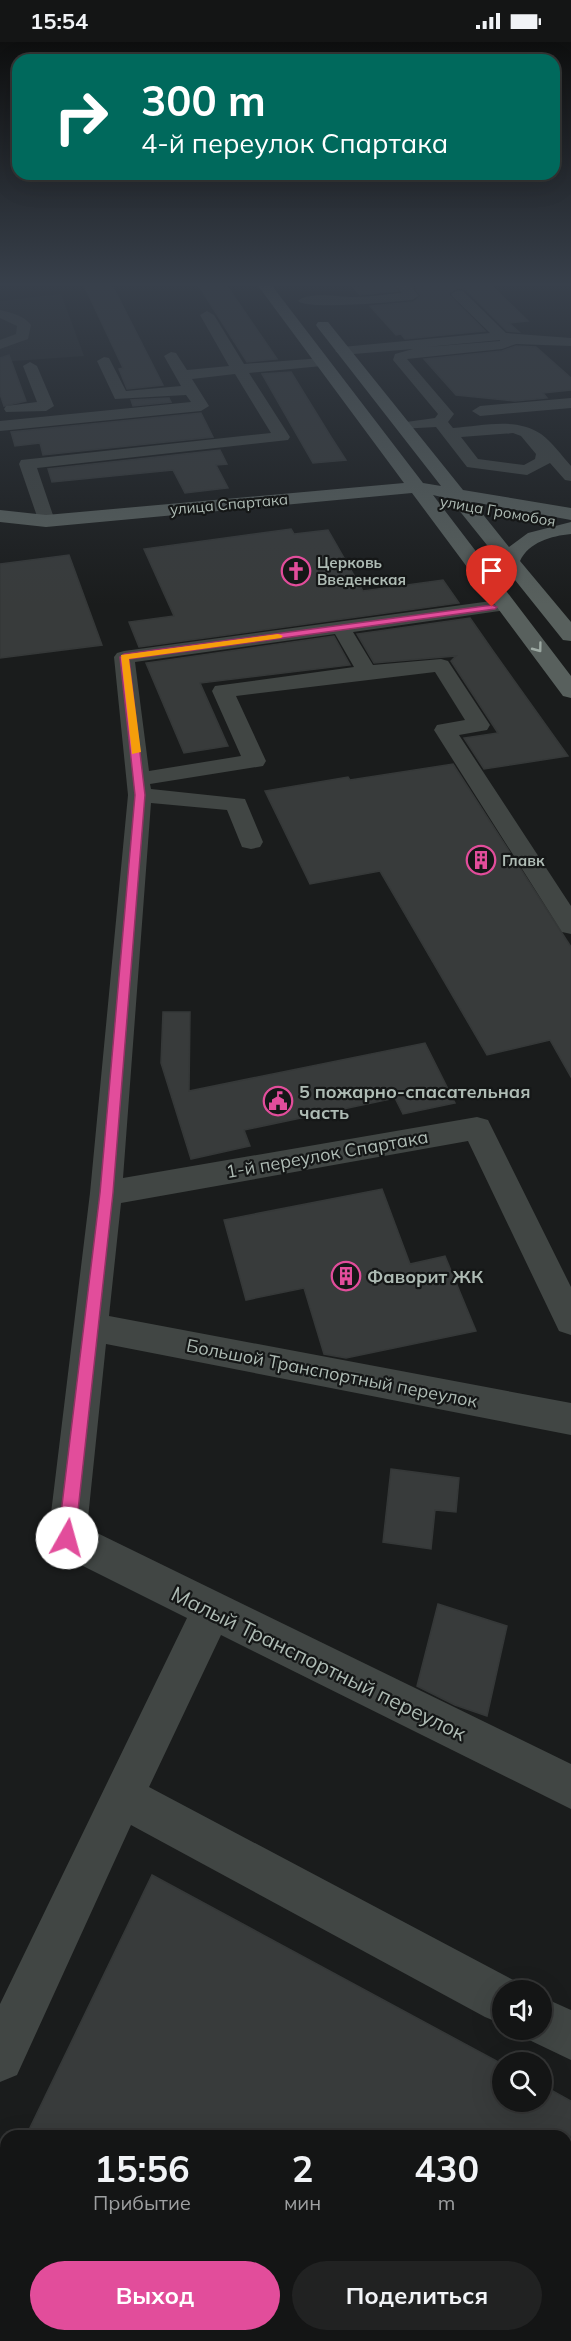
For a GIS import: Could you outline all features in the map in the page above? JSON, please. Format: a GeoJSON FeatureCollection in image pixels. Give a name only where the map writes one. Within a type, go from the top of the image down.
{"type":"FeatureCollection","features":[{"type":"Feature","properties":{"kind":"main road"},"geometry":{"type":"LineString","coordinates":[[343,390],[571,691]]}},
{"type":"Feature","properties":{"kind":"main road"},"geometry":{"type":"LineString","coordinates":[[375,390],[571,636]]}},
{"type":"Feature","properties":{"kind":"main road","name":"улица Громобоя"},"geometry":{"type":"LineString","coordinates":[[420,493],[571,514]]}},
{"type":"Feature","properties":{"kind":"main road","name":"улица Спартака"},"geometry":{"type":"LineString","coordinates":[[0,516],[46,521],[420,493]]}},
{"type":"Feature","properties":{"kind":"main road","name":"улица Спартака"},"geometry":{"type":"LineString","coordinates":[[12,536],[420,493]]}},
{"type":"Feature","properties":{"kind":"main road","name":"улица Громобоя"},"geometry":{"type":"LineString","coordinates":[[462,500],[571,526]]}},
{"type":"Feature","properties":{"kind":"main road"},"geometry":{"type":"LineString","coordinates":[[510,561],[512,554],[520,545],[571,526]]}},
{"type":"Feature","properties":{"kind":"street"},"geometry":{"type":"LineString","coordinates":[[0,410],[46,405],[40,390]]}},
{"type":"Feature","properties":{"kind":"street"},"geometry":{"type":"LineString","coordinates":[[118,390],[121,396],[188,390]]}},
{"type":"Feature","properties":{"kind":"street"},"geometry":{"type":"LineString","coordinates":[[0,426],[201,406],[191,390]]}},
{"type":"Feature","properties":{"kind":"street"},"geometry":{"type":"LineString","coordinates":[[9,458],[27,464],[282,437],[252,390]]}},
{"type":"Feature","properties":{"kind":"street"},"geometry":{"type":"LineString","coordinates":[[405,426],[446,426],[515,428],[527,433],[544,454],[543,461],[527,470],[473,463],[446,426],[421,390]]}},
{"type":"Feature","properties":{"kind":"street"},"geometry":{"type":"LineString","coordinates":[[446,426],[510,408],[571,403]]}},
{"type":"Feature","properties":{"kind":"street"},"geometry":{"type":"LineString","coordinates":[[510,408],[571,476]]}},
{"type":"Feature","properties":{"kind":"street"},"geometry":{"type":"LineString","coordinates":[[27,464],[46,521]]}},
{"type":"Feature","properties":{"kind":"street"},"geometry":{"type":"LineString","coordinates":[[92,1327],[106,1193],[140,787],[124,657],[506,605]]}},
{"type":"Feature","properties":{"kind":"street"},"geometry":{"type":"LineString","coordinates":[[340,628],[367,672]]}},
{"type":"Feature","properties":{"kind":"street"},"geometry":{"type":"LineString","coordinates":[[140,787],[255,761],[223,691],[441,664],[480,725],[445,730],[571,926]]}},
{"type":"Feature","properties":{"kind":"street"},"geometry":{"type":"LineString","coordinates":[[140,787],[237,804],[251,842]]}},
{"type":"Feature","properties":{"kind":"street"},"geometry":{"type":"LineString","coordinates":[[544,884],[571,880]]}},
{"type":"Feature","properties":{"kind":"street","name":"1-й переулок Спартака"},"geometry":{"type":"LineString","coordinates":[[106,1193],[477,1128],[571,1321]]}},
{"type":"Feature","properties":{"kind":"street","name":"Большой Транспортный переулок"},"geometry":{"type":"LineString","coordinates":[[92,1327],[571,1419]]}},
{"type":"Feature","properties":{"kind":"street","name":"Малый Транспортный переулок"},"geometry":{"type":"LineString","coordinates":[[92,1327],[67,1538],[571,1787]]}},
{"type":"Feature","properties":{"kind":"street"},"geometry":{"type":"LineString","coordinates":[[0,2058],[212,1610]]}},
{"type":"Feature","properties":{"kind":"street"},"geometry":{"type":"LineString","coordinates":[[122,1796],[492,1995]]}},
{"type":"Feature","properties":{"kind":"street"},"geometry":{"type":"LineString","coordinates":[[552,2026],[571,2036]]}},
{"type":"Feature","properties":{"kind":"building"},"geometry":{"type":"Polygon","coordinates":[[[0,390],[22,390],[26,401],[4,406],[0,390]]]}},
{"type":"Feature","properties":{"kind":"building"},"geometry":{"type":"Polygon","coordinates":[[[271,390],[302,390],[346,460],[313,463],[271,390]]]}},
{"type":"Feature","properties":{"kind":"building"},"geometry":{"type":"Polygon","coordinates":[[[452,390],[568,390],[543,393],[547,398],[515,401],[456,395],[452,390]]]}},
{"type":"Feature","properties":{"kind":"building"},"geometry":{"type":"Polygon","coordinates":[[[169,398],[171,402],[133,406],[131,400],[169,398]]]}},
{"type":"Feature","properties":{"kind":"building"},"geometry":{"type":"Polygon","coordinates":[[[201,413],[213,437],[43,455],[40,443],[15,446],[11,432],[201,413]]]}},
{"type":"Feature","properties":{"kind":"building"},"geometry":{"type":"Polygon","coordinates":[[[220,450],[227,464],[216,465],[228,488],[185,493],[173,470],[52,482],[48,469],[220,450]]]}},
{"type":"Feature","properties":{"kind":"building"},"geometry":{"type":"Polygon","coordinates":[[[291,529],[294,534],[328,530],[363,591],[443,580],[459,603],[139,647],[129,622],[174,616],[144,549],[291,529]]]}},
{"type":"Feature","properties":{"kind":"building"},"geometry":{"type":"Polygon","coordinates":[[[69,555],[102,645],[0,658],[0,564],[69,555]]]}},
{"type":"Feature","properties":{"kind":"building"},"geometry":{"type":"Polygon","coordinates":[[[470,618],[568,756],[484,769],[464,738],[498,733],[451,661],[456,656],[374,663],[357,634],[470,618]]]}},
{"type":"Feature","properties":{"kind":"building"},"geometry":{"type":"Polygon","coordinates":[[[334,636],[350,665],[200,683],[228,746],[184,753],[146,663],[334,636]]]}},
{"type":"Feature","properties":{"kind":"building"},"geometry":{"type":"Polygon","coordinates":[[[453,764],[571,947],[571,1077],[550,1040],[487,1055],[380,871],[310,884],[265,791],[348,777],[350,780],[453,764]]]}},
{"type":"Feature","properties":{"kind":"building","name":"5 пожарно-спасательная часть"},"geometry":{"type":"Polygon","coordinates":[[[163,1012],[190,1012],[189,1091],[425,1043],[455,1103],[403,1114],[395,1098],[244,1130],[250,1146],[191,1159],[161,1063],[163,1012]]]}},
{"type":"Feature","properties":{"kind":"building","name":"Фаворит ЖК"},"geometry":{"type":"Polygon","coordinates":[[[382,1189],[410,1264],[445,1256],[476,1331],[346,1358],[324,1354],[304,1288],[246,1300],[224,1220],[382,1189]]]}},
{"type":"Feature","properties":{"kind":"building"},"geometry":{"type":"Polygon","coordinates":[[[391,1469],[459,1478],[456,1512],[435,1510],[431,1549],[383,1542],[391,1469]]]}},
{"type":"Feature","properties":{"kind":"building"},"geometry":{"type":"Polygon","coordinates":[[[438,1604],[507,1626],[487,1716],[455,1705],[417,1686],[438,1604]]]}},
{"type":"Feature","properties":{"kind":"building"},"geometry":{"type":"Polygon","coordinates":[[[152,1875],[492,2059],[492,2112],[552,2112],[552,2091],[571,2101],[571,2130],[29,2130],[152,1875]]]}},
{"type":"Feature","properties":{"kind":"slow traffic"},"geometry":{"type":"LineString","coordinates":[[136,752],[124,657],[278,636]]}},
{"type":"Feature","properties":{"kind":"place","name":"Церковь Введенская"},"geometry":{"type":"Point","coordinates":[296,571]}},
{"type":"Feature","properties":{"kind":"place","name":"Главк"},"geometry":{"type":"Point","coordinates":[481,860]}},
{"type":"Feature","properties":{"kind":"place","name":"5 пожарно-спасательная часть"},"geometry":{"type":"Point","coordinates":[278,1101]}},
{"type":"Feature","properties":{"kind":"place","name":"Фаворит ЖК"},"geometry":{"type":"Point","coordinates":[346,1276]}},
{"type":"Feature","properties":{"kind":"route"},"geometry":{"type":"LineString","coordinates":[[67,1538],[106,1193],[140,795],[124,657],[492,607]]}}]}
